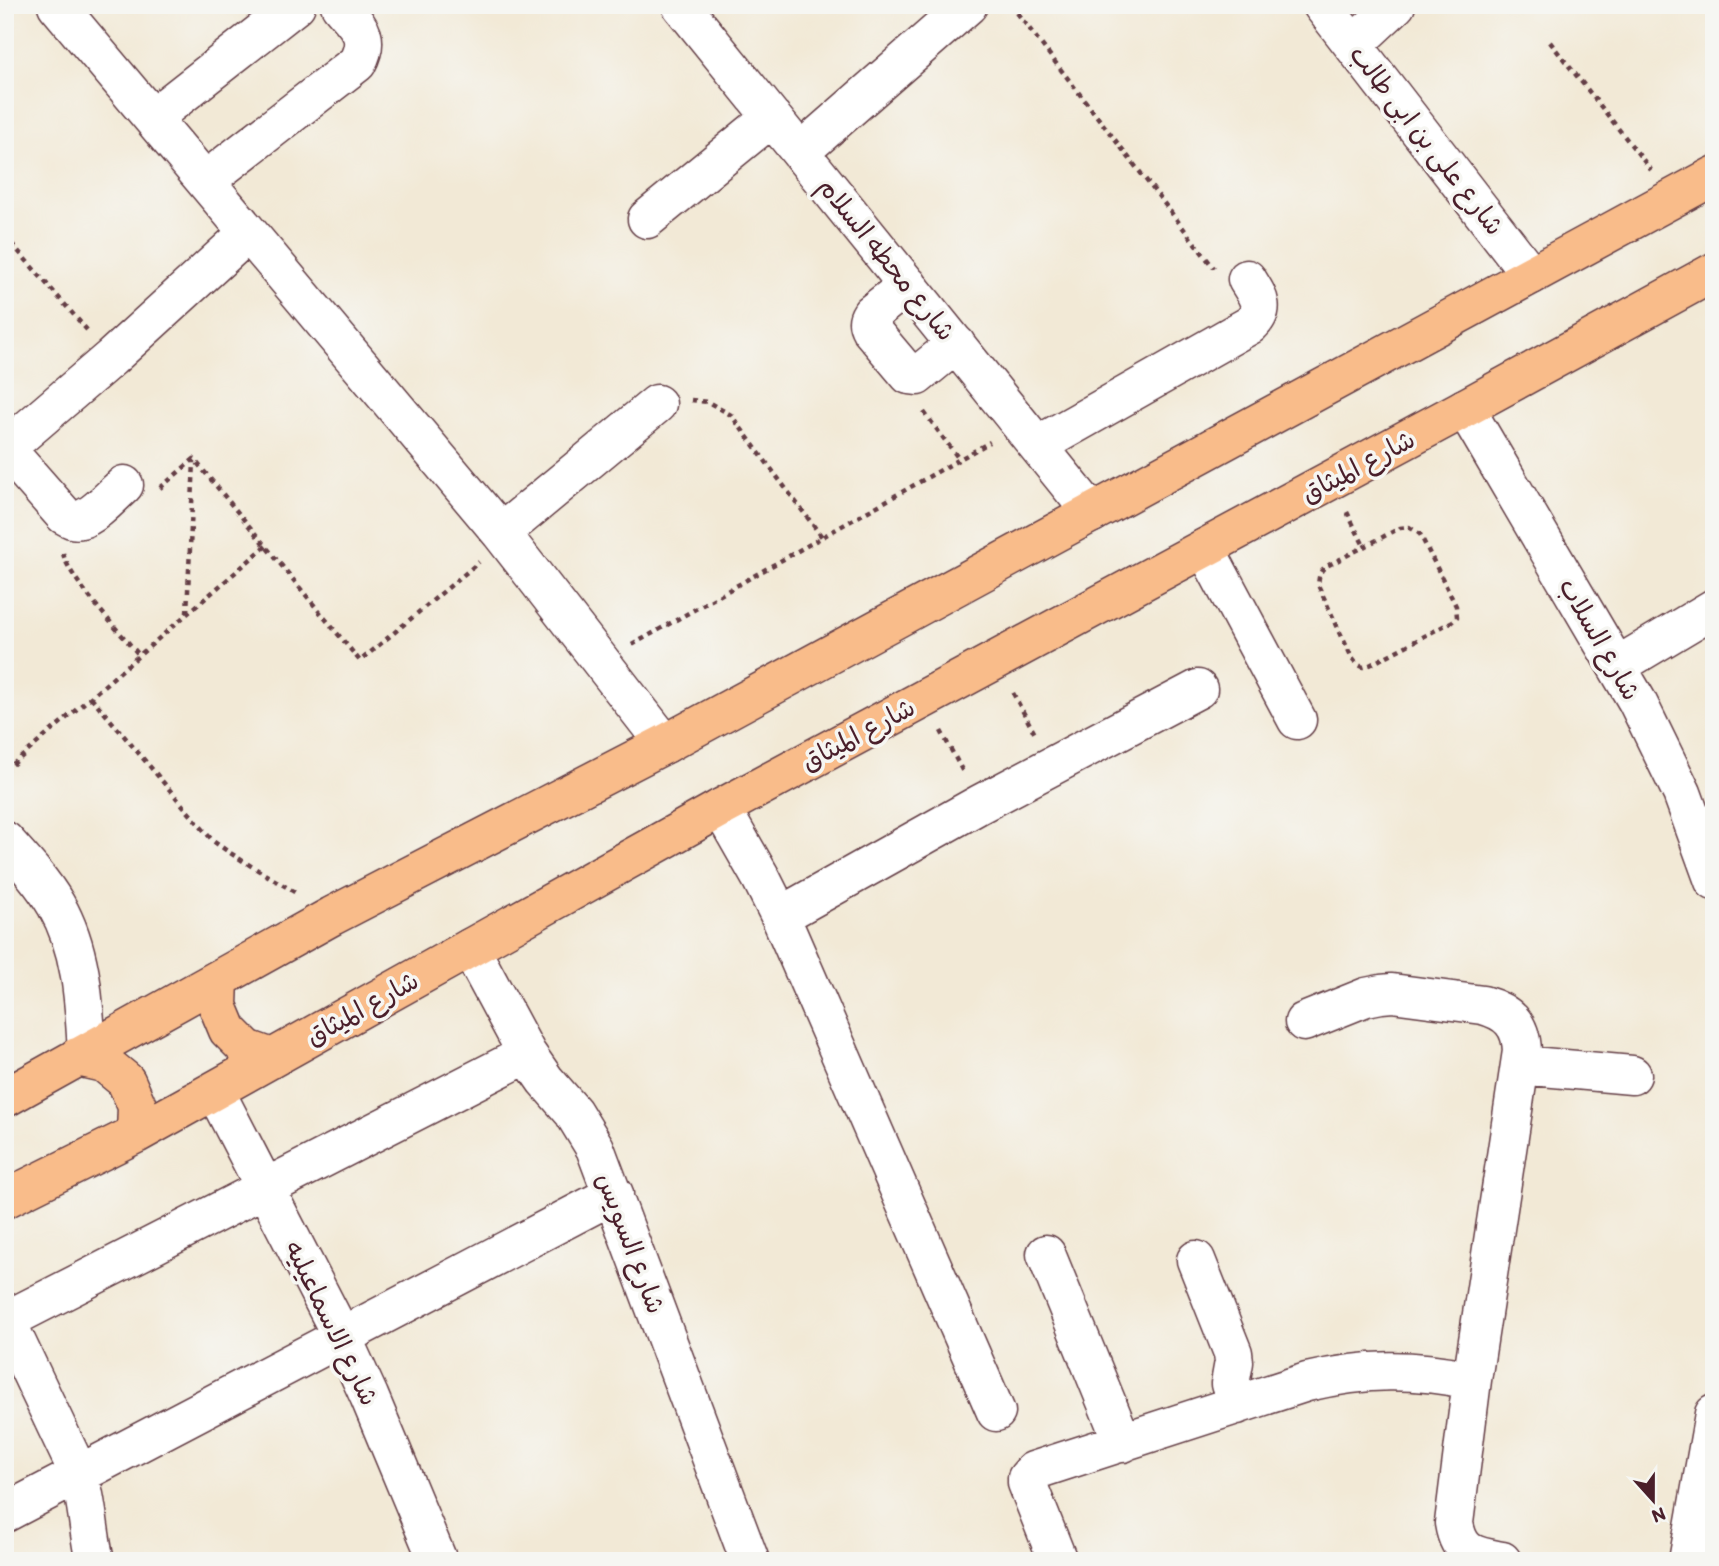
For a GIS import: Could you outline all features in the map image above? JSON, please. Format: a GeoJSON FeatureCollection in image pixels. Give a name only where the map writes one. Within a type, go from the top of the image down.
{"type":"FeatureCollection","features":[{"type":"Feature","properties":{"kind":"main road"},"geometry":{"type":"LineString","coordinates":[[5,1098],[332,916],[665,744],[1714,176]]}},
{"type":"Feature","properties":{"kind":"main road","name":"شارع الميثاق"},"geometry":{"type":"LineString","coordinates":[[5,1199],[215,1091],[721,808],[1714,272]]}},
{"type":"Feature","properties":{"kind":"main road"},"geometry":{"type":"LineString","coordinates":[[219,979],[218,1006],[228,1030],[247,1049],[272,1058]]}},
{"type":"Feature","properties":{"kind":"main road"},"geometry":{"type":"LineString","coordinates":[[83,1054],[104,1063],[126,1081],[137,1106],[136,1133]]}},
{"type":"Feature","properties":{"kind":"street"},"geometry":{"type":"LineString","coordinates":[[57,5],[504,536],[665,744]]}},
{"type":"Feature","properties":{"kind":"street"},"geometry":{"type":"LineString","coordinates":[[152,118],[296,5]]}},
{"type":"Feature","properties":{"kind":"street"},"geometry":{"type":"LineString","coordinates":[[205,181],[357,63],[363,52],[364,40],[360,29],[340,5]]}},
{"type":"Feature","properties":{"kind":"street","name":"شارع محطه السلام"},"geometry":{"type":"LineString","coordinates":[[681,5],[1092,513]]}},
{"type":"Feature","properties":{"kind":"street"},"geometry":{"type":"LineString","coordinates":[[800,152],[968,5]]}},
{"type":"Feature","properties":{"kind":"street","name":"شارع على بن ابى طالب"},"geometry":{"type":"LineString","coordinates":[[1322,5],[1531,275]]}},
{"type":"Feature","properties":{"kind":"street"},"geometry":{"type":"LineString","coordinates":[[1353,44],[1395,5]]}},
{"type":"Feature","properties":{"kind":"street"},"geometry":{"type":"LineString","coordinates":[[647,219],[772,117]]}},
{"type":"Feature","properties":{"kind":"street"},"geometry":{"type":"LineString","coordinates":[[139,489],[83,519],[73,520],[64,515],[6,449],[248,233]]}},
{"type":"Feature","properties":{"kind":"street"},"geometry":{"type":"LineString","coordinates":[[908,285],[868,318],[868,325],[904,370],[909,375],[917,376],[956,344]]}},
{"type":"Feature","properties":{"kind":"street"},"geometry":{"type":"LineString","coordinates":[[1029,435],[1250,325],[1257,319],[1260,310],[1253,290]]}},
{"type":"Feature","properties":{"kind":"street"},"geometry":{"type":"LineString","coordinates":[[504,536],[657,404]]}},
{"type":"Feature","properties":{"kind":"street","name":"شارع السلاب"},"geometry":{"type":"LineString","coordinates":[[1465,408],[1637,701],[1682,793],[1714,881]]}},
{"type":"Feature","properties":{"kind":"street"},"geometry":{"type":"LineString","coordinates":[[1205,548],[1297,720]]}},
{"type":"Feature","properties":{"kind":"street"},"geometry":{"type":"LineString","coordinates":[[1617,666],[1714,608]]}},
{"type":"Feature","properties":{"kind":"street"},"geometry":{"type":"LineString","coordinates":[[780,916],[980,804],[1198,690]]}},
{"type":"Feature","properties":{"kind":"street"},"geometry":{"type":"LineString","coordinates":[[721,808],[780,916],[996,1412]]}},
{"type":"Feature","properties":{"kind":"street"},"geometry":{"type":"LineString","coordinates":[[5,841],[37,877],[56,905],[71,936],[80,970],[83,1054]]}},
{"type":"Feature","properties":{"kind":"street","name":"شارع السويس"},"geometry":{"type":"LineString","coordinates":[[470,948],[527,1054],[573,1112],[595,1148],[750,1561]]}},
{"type":"Feature","properties":{"kind":"street"},"geometry":{"type":"LineString","coordinates":[[1304,1022],[1366,997],[1392,993],[1483,1005],[1504,1013],[1519,1031],[1522,1041],[1520,1065],[1472,1380],[1454,1523],[1456,1535],[1473,1555],[1502,1561]]}},
{"type":"Feature","properties":{"kind":"street"},"geometry":{"type":"LineString","coordinates":[[95,1561],[89,1539],[85,1492],[79,1474],[6,1320],[527,1054]]}},
{"type":"Feature","properties":{"kind":"street"},"geometry":{"type":"LineString","coordinates":[[1520,1065],[1632,1075]]}},
{"type":"Feature","properties":{"kind":"street","name":"شارع الاسماعيليه"},"geometry":{"type":"LineString","coordinates":[[215,1091],[342,1337],[438,1561]]}},
{"type":"Feature","properties":{"kind":"street"},"geometry":{"type":"LineString","coordinates":[[5,1513],[614,1194]]}},
{"type":"Feature","properties":{"kind":"street"},"geometry":{"type":"LineString","coordinates":[[1046,1254],[1123,1443]]}},
{"type":"Feature","properties":{"kind":"street"},"geometry":{"type":"LineString","coordinates":[[1196,1260],[1233,1353],[1230,1384],[1237,1405]]}},
{"type":"Feature","properties":{"kind":"street"},"geometry":{"type":"LineString","coordinates":[[1058,1561],[1027,1483],[1027,1478],[1033,1471],[1307,1382],[1363,1371],[1419,1371],[1472,1380]]}},
{"type":"Feature","properties":{"kind":"street"},"geometry":{"type":"LineString","coordinates":[[1688,1561],[1714,1414]]}},
{"type":"Feature","properties":{"kind":"path"},"geometry":{"type":"LineString","coordinates":[[1011,5],[1214,269],[1242,293],[1253,290]]}},
{"type":"Feature","properties":{"kind":"path"},"geometry":{"type":"LineString","coordinates":[[1550,42],[1673,198]]}},
{"type":"Feature","properties":{"kind":"path"},"geometry":{"type":"LineString","coordinates":[[5,236],[111,358]]}},
{"type":"Feature","properties":{"kind":"path"},"geometry":{"type":"LineString","coordinates":[[909,375],[916,400],[959,459]]}},
{"type":"Feature","properties":{"kind":"path"},"geometry":{"type":"LineString","coordinates":[[657,404],[682,398],[708,402],[730,415],[822,537]]}},
{"type":"Feature","properties":{"kind":"path"},"geometry":{"type":"LineString","coordinates":[[602,662],[959,459],[1029,435]]}},
{"type":"Feature","properties":{"kind":"path"},"geometry":{"type":"LineString","coordinates":[[194,459],[360,661],[504,536]]}},
{"type":"Feature","properties":{"kind":"path"},"geometry":{"type":"LineString","coordinates":[[139,489],[194,459]]}},
{"type":"Feature","properties":{"kind":"path"},"geometry":{"type":"LineString","coordinates":[[187,614],[194,459]]}},
{"type":"Feature","properties":{"kind":"path"},"geometry":{"type":"LineString","coordinates":[[64,515],[60,537],[64,558],[74,578],[139,655]]}},
{"type":"Feature","properties":{"kind":"path"},"geometry":{"type":"LineString","coordinates":[[1409,527],[1420,534],[1456,606],[1457,617],[1453,621],[1363,667],[1352,658],[1318,585],[1319,576],[1325,567],[1400,528],[1409,527]]}},
{"type":"Feature","properties":{"kind":"path"},"geometry":{"type":"LineString","coordinates":[[5,771],[266,546]]}},
{"type":"Feature","properties":{"kind":"path"},"geometry":{"type":"LineString","coordinates":[[996,660],[1052,766]]}},
{"type":"Feature","properties":{"kind":"path"},"geometry":{"type":"LineString","coordinates":[[92,697],[213,841],[332,916]]}},
{"type":"Feature","properties":{"kind":"path"},"geometry":{"type":"LineString","coordinates":[[924,699],[980,804]]}}]}
